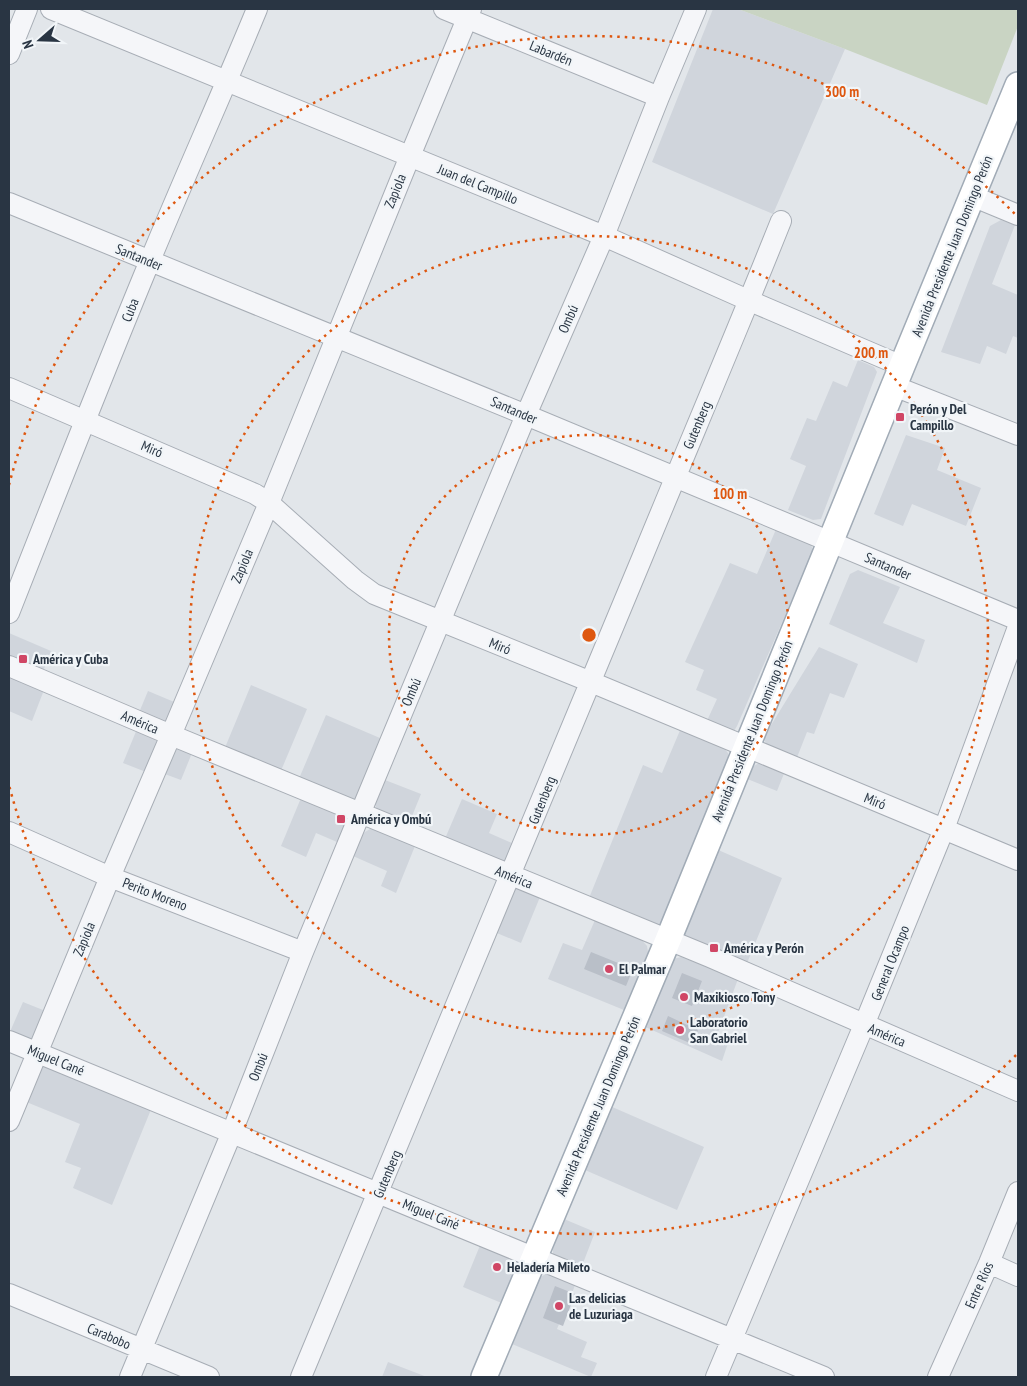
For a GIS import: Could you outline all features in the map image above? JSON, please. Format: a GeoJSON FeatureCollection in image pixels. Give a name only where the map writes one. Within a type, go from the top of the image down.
{"type":"FeatureCollection","features":[{"type":"Feature","properties":{"kind":"main road","name":"Avenida Presidente Juan Domingo Perón"},"geometry":{"type":"LineString","coordinates":[[484,1377],[668,940],[1018,85]]}},
{"type":"Feature","properties":{"kind":"street"},"geometry":{"type":"LineString","coordinates":[[9,54],[27,9]]}},
{"type":"Feature","properties":{"kind":"street","name":"Juan del Campillo"},"geometry":{"type":"LineString","coordinates":[[51,9],[604,236],[750,301],[1018,435]]}},
{"type":"Feature","properties":{"kind":"street","name":"Cuba"},"geometry":{"type":"LineString","coordinates":[[9,613],[150,261],[257,9]]}},
{"type":"Feature","properties":{"kind":"street","name":"Labardén"},"geometry":{"type":"LineString","coordinates":[[444,9],[469,14],[659,97]]}},
{"type":"Feature","properties":{"kind":"street","name":"Ombú"},"geometry":{"type":"LineString","coordinates":[[130,1377],[232,1132],[360,814],[526,414],[604,236],[696,9]]}},
{"type":"Feature","properties":{"kind":"street","name":"Zapiola"},"geometry":{"type":"LineString","coordinates":[[9,1121],[110,877],[269,503],[469,14]]}},
{"type":"Feature","properties":{"kind":"street"},"geometry":{"type":"LineString","coordinates":[[972,196],[1018,215]]}},
{"type":"Feature","properties":{"kind":"street","name":"Santander"},"geometry":{"type":"LineString","coordinates":[[9,203],[526,414],[1018,620]]}},
{"type":"Feature","properties":{"kind":"street","name":"Gutenberg"},"geometry":{"type":"LineString","coordinates":[[301,1377],[750,301],[781,221]]}},
{"type":"Feature","properties":{"kind":"street","name":"Miró"},"geometry":{"type":"LineString","coordinates":[[9,388],[255,494],[269,503],[374,594],[1018,860]]}},
{"type":"Feature","properties":{"kind":"street","name":"General Ocampo"},"geometry":{"type":"LineString","coordinates":[[716,1377],[944,829],[1018,627]]}},
{"type":"Feature","properties":{"kind":"street","name":"América"},"geometry":{"type":"LineString","coordinates":[[9,666],[360,814],[668,940],[1018,1091]]}},
{"type":"Feature","properties":{"kind":"street","name":"Perito Moreno"},"geometry":{"type":"LineString","coordinates":[[9,832],[110,877],[303,952]]}},
{"type":"Feature","properties":{"kind":"street","name":"Miguel Cané"},"geometry":{"type":"LineString","coordinates":[[9,1041],[824,1377]]}},
{"type":"Feature","properties":{"kind":"street","name":"Entre Ríos"},"geometry":{"type":"LineString","coordinates":[[938,1377],[989,1263],[1018,1192]]}},
{"type":"Feature","properties":{"kind":"street"},"geometry":{"type":"LineString","coordinates":[[989,1263],[1018,1276]]}},
{"type":"Feature","properties":{"kind":"street","name":"Carabobo"},"geometry":{"type":"LineString","coordinates":[[9,1294],[209,1377]]}},
{"type":"Feature","properties":{"kind":"shaded area"},"geometry":{"type":"Polygon","coordinates":[[[713,9],[738,9],[845,49],[773,214],[652,162],[713,9]]]}},
{"type":"Feature","properties":{"kind":"shaded area"},"geometry":{"type":"Polygon","coordinates":[[[1001,220],[1015,225],[992,284],[1018,295],[1018,338],[1013,336],[1006,354],[987,346],[980,364],[941,352],[990,226],[1001,220]]]}},
{"type":"Feature","properties":{"kind":"shaded area"},"geometry":{"type":"Polygon","coordinates":[[[858,360],[874,367],[877,372],[821,519],[813,520],[788,510],[806,466],[790,459],[807,418],[816,421],[833,381],[847,387],[858,360]]]}},
{"type":"Feature","properties":{"kind":"shaded area"},"geometry":{"type":"Polygon","coordinates":[[[906,435],[945,448],[937,470],[981,488],[966,526],[912,504],[903,526],[874,514],[906,435]]]}},
{"type":"Feature","properties":{"kind":"shaded area"},"geometry":{"type":"Polygon","coordinates":[[[777,527],[811,544],[813,551],[734,731],[705,725],[717,699],[696,690],[704,670],[685,662],[730,563],[757,574],[777,527]]]}},
{"type":"Feature","properties":{"kind":"shaded area"},"geometry":{"type":"Polygon","coordinates":[[[858,570],[900,587],[883,623],[925,640],[917,663],[829,624],[850,574],[858,570]]]}},
{"type":"Feature","properties":{"kind":"shaded area"},"geometry":{"type":"Polygon","coordinates":[[[9,633],[51,651],[42,674],[9,660],[9,633]]]}},
{"type":"Feature","properties":{"kind":"shaded area"},"geometry":{"type":"Polygon","coordinates":[[[819,647],[858,664],[844,698],[830,693],[814,734],[807,732],[796,760],[767,746],[765,735],[819,647]]]}},
{"type":"Feature","properties":{"kind":"shaded area"},"geometry":{"type":"Polygon","coordinates":[[[9,676],[44,690],[32,721],[9,711],[9,676]]]}},
{"type":"Feature","properties":{"kind":"shaded area"},"geometry":{"type":"Polygon","coordinates":[[[251,685],[307,709],[280,773],[224,750],[251,685]]]}},
{"type":"Feature","properties":{"kind":"shaded area"},"geometry":{"type":"Polygon","coordinates":[[[148,691],[179,704],[170,724],[138,715],[148,691]]]}},
{"type":"Feature","properties":{"kind":"shaded area"},"geometry":{"type":"Polygon","coordinates":[[[326,715],[387,741],[359,804],[298,781],[326,715]]]}},
{"type":"Feature","properties":{"kind":"shaded area"},"geometry":{"type":"Polygon","coordinates":[[[681,728],[724,748],[728,753],[728,758],[662,920],[654,926],[587,903],[643,765],[662,773],[681,728]]]}},
{"type":"Feature","properties":{"kind":"shaded area"},"geometry":{"type":"Polygon","coordinates":[[[137,729],[151,735],[157,742],[146,772],[123,763],[137,729]]]}},
{"type":"Feature","properties":{"kind":"shaded area"},"geometry":{"type":"Polygon","coordinates":[[[179,748],[192,753],[181,780],[162,773],[175,749],[179,748]]]}},
{"type":"Feature","properties":{"kind":"shaded area"},"geometry":{"type":"Polygon","coordinates":[[[759,763],[765,763],[785,771],[777,791],[745,778],[752,767],[759,763]]]}},
{"type":"Feature","properties":{"kind":"shaded area"},"geometry":{"type":"Polygon","coordinates":[[[385,780],[421,794],[408,826],[377,811],[375,803],[385,780]]]}},
{"type":"Feature","properties":{"kind":"shaded area"},"geometry":{"type":"Polygon","coordinates":[[[301,798],[348,820],[344,845],[316,833],[306,857],[281,846],[301,798]]]}},
{"type":"Feature","properties":{"kind":"shaded area"},"geometry":{"type":"Polygon","coordinates":[[[462,799],[497,814],[489,833],[514,844],[506,861],[503,863],[444,841],[462,799]]]}},
{"type":"Feature","properties":{"kind":"shaded area"},"geometry":{"type":"Polygon","coordinates":[[[370,829],[415,846],[396,893],[381,886],[387,871],[353,856],[362,836],[370,829]]]}},
{"type":"Feature","properties":{"kind":"shaded area"},"geometry":{"type":"Polygon","coordinates":[[[716,849],[782,878],[745,968],[685,937],[684,931],[716,849]]]}},
{"type":"Feature","properties":{"kind":"shaded area"},"geometry":{"type":"Polygon","coordinates":[[[519,888],[540,897],[521,943],[492,931],[514,889],[519,888]]]}},
{"type":"Feature","properties":{"kind":"shaded area"},"geometry":{"type":"Polygon","coordinates":[[[595,920],[640,938],[647,946],[648,952],[624,1010],[548,979],[563,943],[582,950],[595,920]]]}},
{"type":"Feature","properties":{"kind":"shaded area"},"geometry":{"type":"Polygon","coordinates":[[[681,957],[738,979],[716,1038],[728,1043],[722,1061],[643,1026],[673,959],[681,957]]]}},
{"type":"Feature","properties":{"kind":"shaded area"},"geometry":{"type":"Polygon","coordinates":[[[23,1002],[48,1012],[36,1038],[30,1041],[9,1034],[23,1002]]]}},
{"type":"Feature","properties":{"kind":"shaded area"},"geometry":{"type":"Polygon","coordinates":[[[44,1065],[152,1107],[112,1205],[73,1188],[81,1168],[65,1162],[80,1124],[24,1101],[37,1070],[44,1065]]]}},
{"type":"Feature","properties":{"kind":"shaded area"},"geometry":{"type":"Polygon","coordinates":[[[610,1106],[704,1147],[677,1210],[585,1170],[610,1106]]]}},
{"type":"Feature","properties":{"kind":"shaded area"},"geometry":{"type":"Polygon","coordinates":[[[564,1219],[595,1232],[580,1271],[553,1257],[553,1249],[564,1219]]]}},
{"type":"Feature","properties":{"kind":"shaded area"},"geometry":{"type":"Polygon","coordinates":[[[481,1243],[512,1256],[516,1261],[518,1267],[504,1304],[463,1287],[481,1243]]]}},
{"type":"Feature","properties":{"kind":"shaded area"},"geometry":{"type":"Polygon","coordinates":[[[547,1273],[576,1283],[557,1329],[587,1342],[581,1357],[597,1363],[591,1377],[512,1344],[538,1279],[547,1273]]]}},
{"type":"Feature","properties":{"kind":"shaded area"},"geometry":{"type":"Polygon","coordinates":[[[388,1362],[427,1377],[382,1377],[388,1362]]]}},
{"type":"Feature","properties":{"kind":"green space"},"geometry":{"type":"Polygon","coordinates":[[[738,9],[1018,9],[1018,26],[987,105],[738,9]]]}},
{"type":"Feature","properties":{"kind":"building","name":"El Palmar"},"geometry":{"type":"Polygon","coordinates":[[[591,952],[633,969],[626,986],[584,969],[591,952]]]}},
{"type":"Feature","properties":{"kind":"building"},"geometry":{"type":"Polygon","coordinates":[[[682,973],[702,981],[692,1006],[672,998],[682,973]]]}},
{"type":"Feature","properties":{"kind":"building","name":"Laboratorio San Gabriel"},"geometry":{"type":"Polygon","coordinates":[[[668,1016],[698,1030],[692,1044],[662,1031],[668,1016]]]}},
{"type":"Feature","properties":{"kind":"building","name":"Las delicias de Luzuriaga"},"geometry":{"type":"Polygon","coordinates":[[[555,1286],[575,1294],[563,1326],[543,1318],[555,1286]]]}},
{"type":"Feature","properties":{"kind":"place","name":"Perón y Del Campillo"},"geometry":{"type":"Point","coordinates":[900,417]}},
{"type":"Feature","properties":{"kind":"place","name":"América y Cuba"},"geometry":{"type":"Point","coordinates":[23,659]}},
{"type":"Feature","properties":{"kind":"place","name":"América y Ombú"},"geometry":{"type":"Point","coordinates":[341,819]}},
{"type":"Feature","properties":{"kind":"place","name":"América y Perón"},"geometry":{"type":"Point","coordinates":[714,948]}},
{"type":"Feature","properties":{"kind":"place","name":"El Palmar"},"geometry":{"type":"Point","coordinates":[609,969]}},
{"type":"Feature","properties":{"kind":"place","name":"Maxikiosco Tony"},"geometry":{"type":"Point","coordinates":[684,997]}},
{"type":"Feature","properties":{"kind":"place","name":"Laboratorio San Gabriel"},"geometry":{"type":"Point","coordinates":[680,1030]}},
{"type":"Feature","properties":{"kind":"place","name":"Heladería Mileto"},"geometry":{"type":"Point","coordinates":[497,1267]}},
{"type":"Feature","properties":{"kind":"place","name":"Las delicias de Luzuriaga"},"geometry":{"type":"Point","coordinates":[559,1306]}}]}
